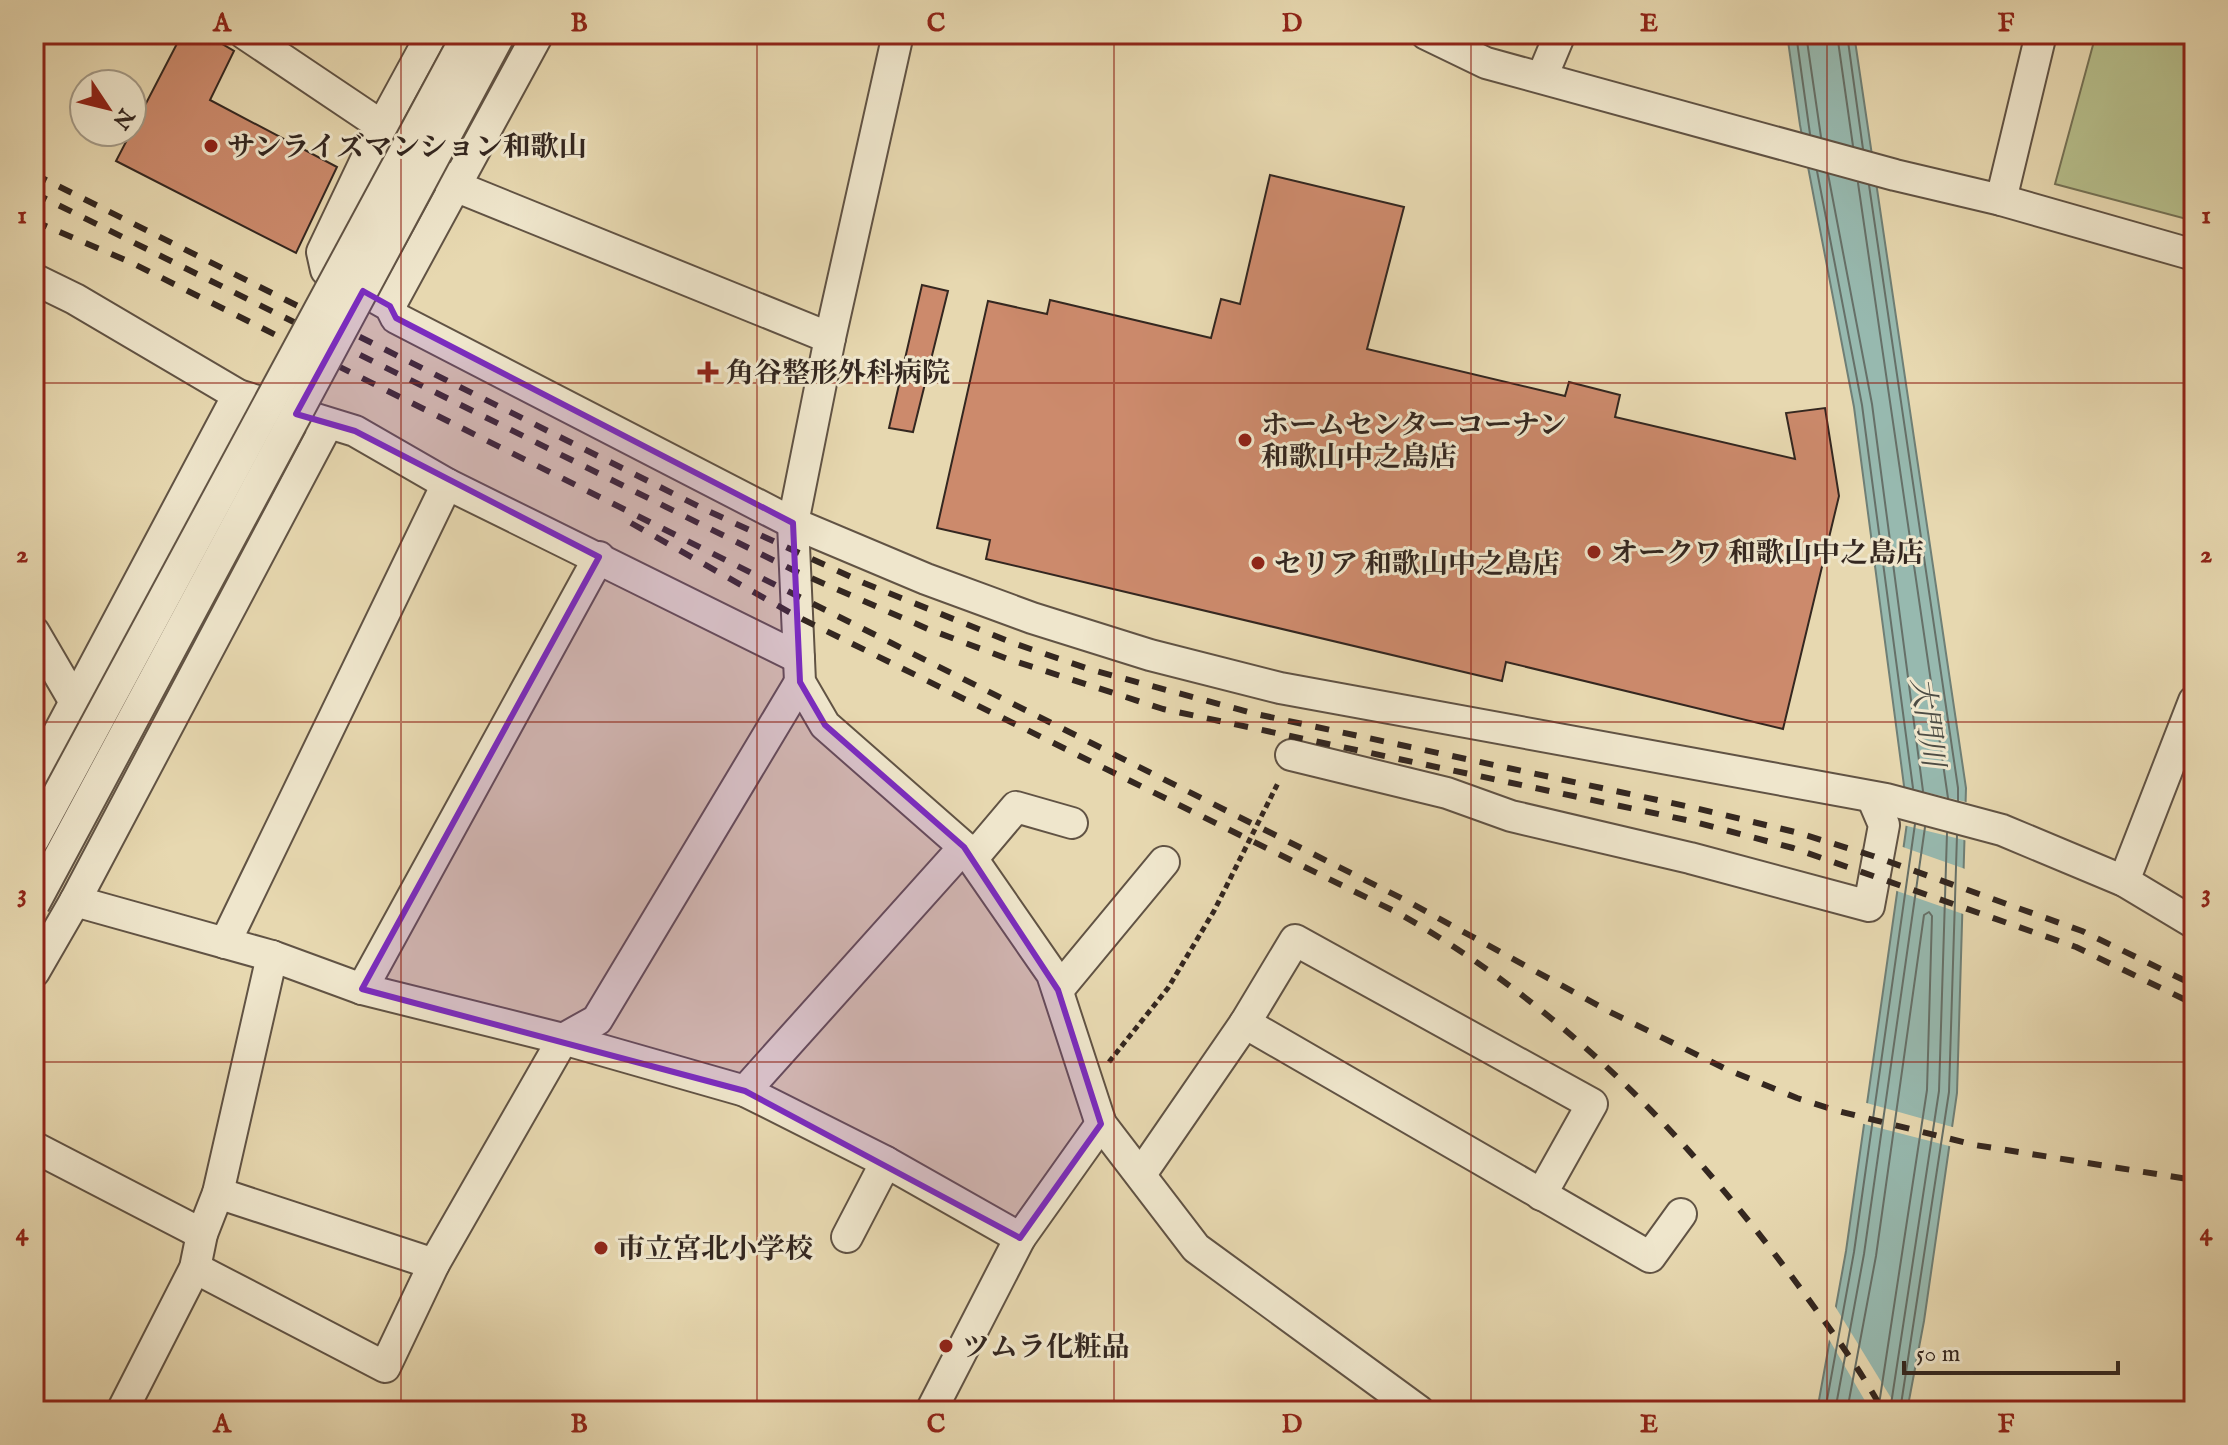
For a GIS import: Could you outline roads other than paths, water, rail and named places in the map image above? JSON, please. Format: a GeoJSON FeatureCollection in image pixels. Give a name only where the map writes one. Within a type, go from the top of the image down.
{"type":"FeatureCollection","features":[{"type":"Feature","properties":{"kind":"street"},"geometry":{"type":"LineString","coordinates":[[245,34],[382,126],[455,186],[830,338]]}},
{"type":"Feature","properties":{"kind":"street"},"geometry":{"type":"LineString","coordinates":[[432,34],[382,126],[322,252],[326,270],[390,306],[396,318],[793,523],[926,579],[1032,618],[1150,655],[1280,688],[1879,798],[2002,830],[2124,881],[2194,923]]}},
{"type":"Feature","properties":{"kind":"street"},"geometry":{"type":"LineString","coordinates":[[34,839],[468,34]]}},
{"type":"Feature","properties":{"kind":"street"},"geometry":{"type":"LineString","coordinates":[[34,904],[500,34]]}},
{"type":"Feature","properties":{"kind":"street"},"geometry":{"type":"LineString","coordinates":[[390,306],[538,34]]}},
{"type":"Feature","properties":{"kind":"street"},"geometry":{"type":"LineString","coordinates":[[898,34],[830,338],[793,523],[800,670],[825,725],[968,853],[1052,974],[1101,1124],[1196,1248],[1419,1411]]}},
{"type":"Feature","properties":{"kind":"street"},"geometry":{"type":"LineString","coordinates":[[1426,34],[1486,63],[1895,175],[2001,200],[2194,255]]}},
{"type":"Feature","properties":{"kind":"street"},"geometry":{"type":"LineString","coordinates":[[1542,77],[1560,34]]}},
{"type":"Feature","properties":{"kind":"street"},"geometry":{"type":"LineString","coordinates":[[2001,200],[2041,34]]}},
{"type":"Feature","properties":{"kind":"street"},"geometry":{"type":"LineString","coordinates":[[34,279],[75,299],[238,395],[327,425],[355,431],[447,484],[599,557],[800,670]]}},
{"type":"Feature","properties":{"kind":"street"},"geometry":{"type":"LineString","coordinates":[[34,779],[238,395]]}},
{"type":"Feature","properties":{"kind":"street"},"geometry":{"type":"LineString","coordinates":[[34,972],[75,901],[327,425]]}},
{"type":"Feature","properties":{"kind":"street"},"geometry":{"type":"LineString","coordinates":[[225,943],[447,484]]}},
{"type":"Feature","properties":{"kind":"street"},"geometry":{"type":"LineString","coordinates":[[362,989],[599,557]]}},
{"type":"Feature","properties":{"kind":"street"},"geometry":{"type":"LineString","coordinates":[[34,632],[76,704]]}},
{"type":"Feature","properties":{"kind":"street"},"geometry":{"type":"LineString","coordinates":[[195,1268],[385,1367],[434,1264],[563,1039],[597,1020],[800,670]]}},
{"type":"Feature","properties":{"kind":"street"},"geometry":{"type":"LineString","coordinates":[[2124,881],[2194,701]]}},
{"type":"Feature","properties":{"kind":"street"},"geometry":{"type":"LineString","coordinates":[[1291,755],[1447,793],[1511,816],[1690,858],[1869,906],[1884,825],[1879,798]]}},
{"type":"Feature","properties":{"kind":"street"},"geometry":{"type":"LineString","coordinates":[[745,1091],[968,853],[1016,807],[1072,823]]}},
{"type":"Feature","properties":{"kind":"street"},"geometry":{"type":"LineString","coordinates":[[1058,990],[1164,872]]}},
{"type":"Feature","properties":{"kind":"street"},"geometry":{"type":"LineString","coordinates":[[75,901],[272,956],[362,989],[563,1039],[745,1091],[886,1162],[1020,1238]]}},
{"type":"Feature","properties":{"kind":"street"},"geometry":{"type":"LineString","coordinates":[[1141,1174],[1245,1023],[1295,940],[1592,1104],[1541,1195]]}},
{"type":"Feature","properties":{"kind":"street"},"geometry":{"type":"LineString","coordinates":[[127,1409],[195,1268],[202,1234],[218,1193],[272,956]]}},
{"type":"Feature","properties":{"kind":"street"},"geometry":{"type":"LineString","coordinates":[[1245,1023],[1650,1257],[1681,1214]]}},
{"type":"Feature","properties":{"kind":"street"},"geometry":{"type":"LineString","coordinates":[[931,1411],[1020,1238],[1101,1124]]}},
{"type":"Feature","properties":{"kind":"street"},"geometry":{"type":"LineString","coordinates":[[34,1147],[202,1234]]}},
{"type":"Feature","properties":{"kind":"street"},"geometry":{"type":"LineString","coordinates":[[847,1237],[886,1162]]}},
{"type":"Feature","properties":{"kind":"street"},"geometry":{"type":"LineString","coordinates":[[218,1193],[434,1264]]}},
{"type":"Feature","properties":{"kind":"water","name":"大門川"},"geometry":{"type":"Polygon","coordinates":[[[1787,34],[1854,34],[1966,788],[1957,1093],[1924,1321],[1907,1411],[1817,1411],[1846,1251],[1908,816],[1854,407],[1800,125],[1787,34]]]}},
{"type":"Feature","properties":{"kind":"railway"},"geometry":{"type":"LineString","coordinates":[[34,174],[706,510],[864,583],[1013,643],[1092,670],[1256,714],[1799,833],[1873,856],[2082,931],[2194,985]]}},
{"type":"Feature","properties":{"kind":"railway"},"geometry":{"type":"LineString","coordinates":[[34,193],[795,571],[928,629],[1008,659],[1163,709],[1691,821],[1793,848],[2076,947],[2194,1004]]}},
{"type":"Feature","properties":{"kind":"railway"},"geometry":{"type":"LineString","coordinates":[[34,221],[130,262],[1407,901],[1612,1013],[1726,1069],[1838,1111],[1975,1145],[2194,1180]]}},
{"type":"Feature","properties":{"kind":"railway"},"geometry":{"type":"LineString","coordinates":[[631,523],[798,617],[1400,914],[1459,950],[1568,1033],[1666,1126],[1756,1230],[1821,1316],[1883,1411]]}},
{"type":"Feature","properties":{"kind":"place","name":"サンライズマンション和歌山"},"geometry":{"type":"Point","coordinates":[211,146]}},
{"type":"Feature","properties":{"kind":"place","name":"角谷整形外科病院"},"geometry":{"type":"Point","coordinates":[708,372]}},
{"type":"Feature","properties":{"kind":"place","name":"ホームセンターコーナン 和歌山中之島店"},"geometry":{"type":"Point","coordinates":[1245,440]}},
{"type":"Feature","properties":{"kind":"place","name":"オークワ 和歌山中之島店"},"geometry":{"type":"Point","coordinates":[1594,552]}},
{"type":"Feature","properties":{"kind":"place","name":"セリア 和歌山中之島店"},"geometry":{"type":"Point","coordinates":[1258,563]}},
{"type":"Feature","properties":{"kind":"place","name":"市立宮北小学校"},"geometry":{"type":"Point","coordinates":[601,1248]}},
{"type":"Feature","properties":{"kind":"place","name":"ツムラ化粧品"},"geometry":{"type":"Point","coordinates":[946,1346]}}]}
